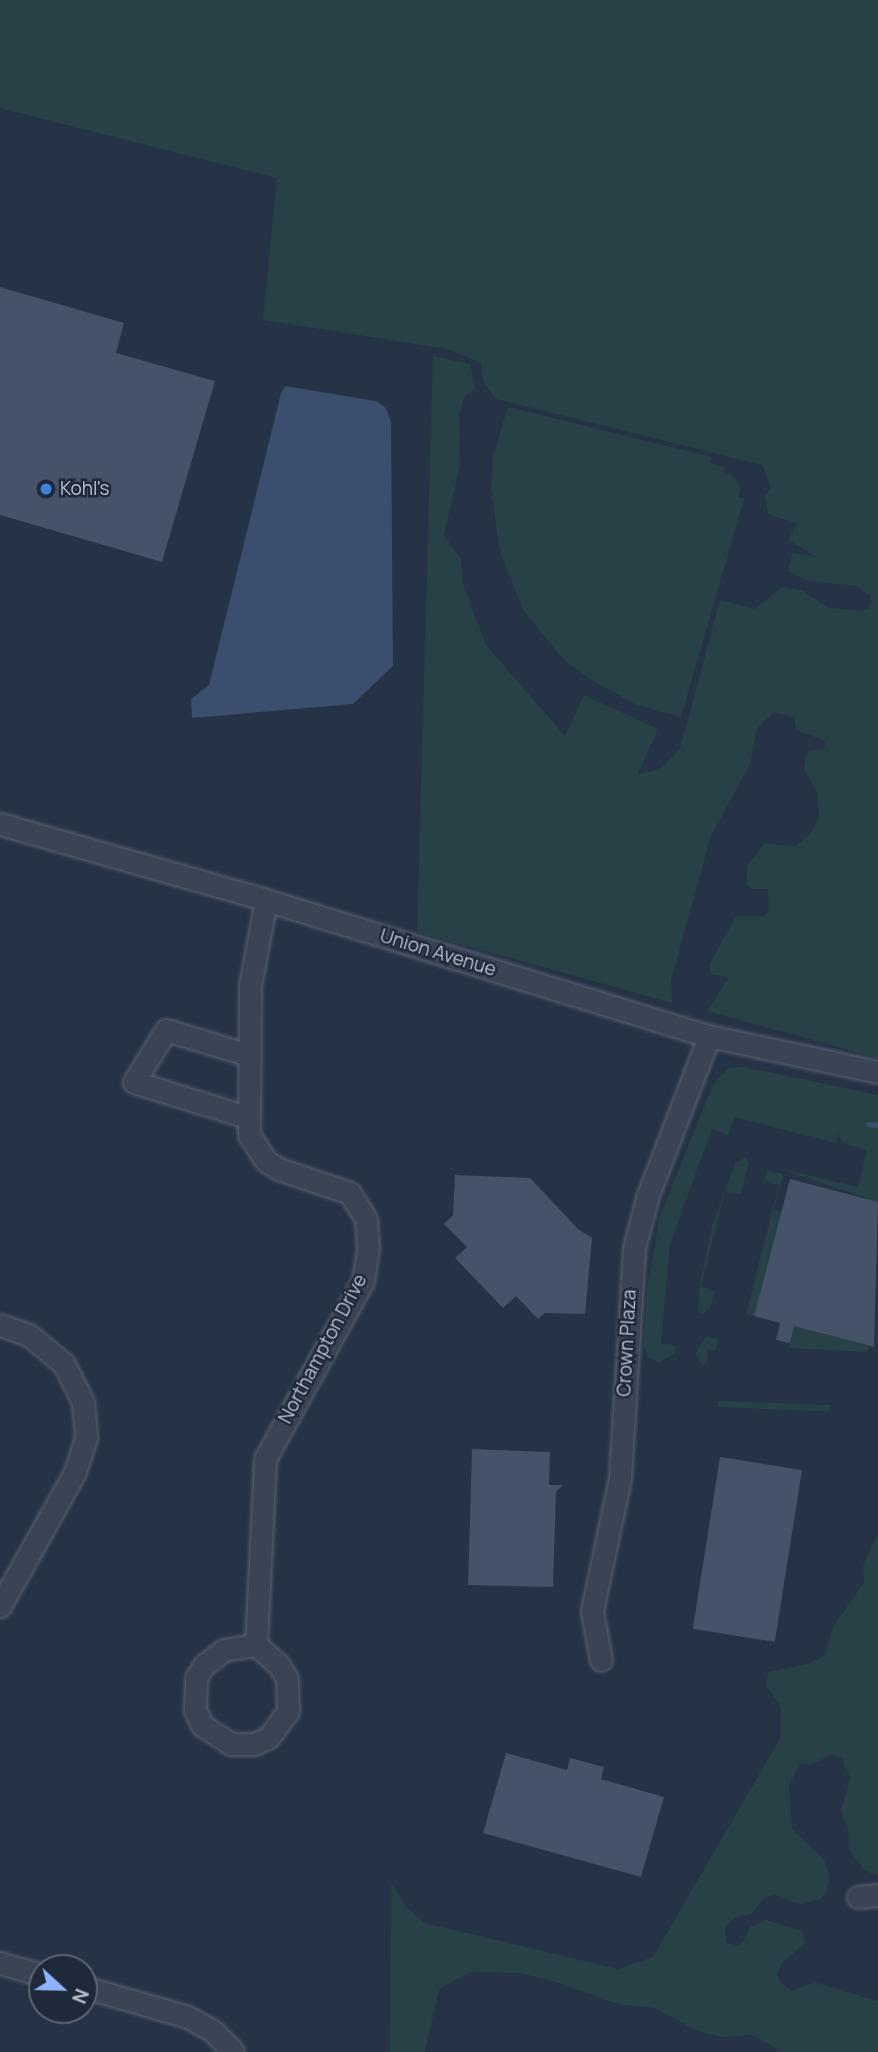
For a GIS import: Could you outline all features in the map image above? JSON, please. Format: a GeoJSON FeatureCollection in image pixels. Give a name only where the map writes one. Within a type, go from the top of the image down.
{"type":"FeatureCollection","features":[{"type":"Feature","properties":{"kind":"street","name":"Union Avenue"},"geometry":{"type":"LineString","coordinates":[[0,824],[266,900],[709,1036],[878,1072]]}},
{"type":"Feature","properties":{"kind":"street","name":"Northampton Drive"},"geometry":{"type":"LineString","coordinates":[[256,1645],[265,1459],[363,1281],[368,1248],[366,1219],[350,1193],[266,1161],[249,1135],[247,1117],[250,986],[266,900]]}},
{"type":"Feature","properties":{"kind":"street"},"geometry":{"type":"LineString","coordinates":[[247,1117],[134,1082],[166,1030],[248,1055]]}},
{"type":"Feature","properties":{"kind":"street","name":"Crown Plaza"},"geometry":{"type":"LineString","coordinates":[[601,1660],[593,1611],[620,1478],[634,1248],[648,1195],[709,1036]]}},
{"type":"Feature","properties":{"kind":"street"},"geometry":{"type":"LineString","coordinates":[[0,1325],[29,1335],[64,1364],[83,1402],[86,1438],[75,1472],[0,1606]]}},
{"type":"Feature","properties":{"kind":"street"},"geometry":{"type":"LineString","coordinates":[[256,1645],[279,1665],[287,1679],[288,1711],[269,1737],[254,1744],[232,1744],[202,1725],[195,1710],[196,1678],[204,1665],[224,1650],[256,1645]]}},
{"type":"Feature","properties":{"kind":"street"},"geometry":{"type":"LineString","coordinates":[[0,1963],[28,1971]]}},
{"type":"Feature","properties":{"kind":"street"},"geometry":{"type":"LineString","coordinates":[[98,1991],[188,2017],[213,2031],[233,2052]]}},
{"type":"Feature","properties":{"kind":"green space"},"geometry":{"type":"Polygon","coordinates":[[[0,0],[878,0],[878,1058],[707,1011],[729,977],[711,975],[709,965],[736,916],[765,916],[769,910],[768,889],[751,889],[746,883],[748,864],[765,843],[796,846],[812,832],[819,817],[817,792],[804,769],[807,751],[824,749],[826,741],[796,730],[794,717],[774,712],[757,729],[750,764],[711,836],[671,980],[672,1003],[417,932],[433,356],[470,364],[475,388],[465,396],[459,413],[460,464],[444,536],[461,559],[463,584],[486,645],[565,736],[584,695],[658,729],[638,774],[661,769],[680,749],[720,600],[755,609],[782,587],[801,590],[829,608],[862,611],[870,607],[871,596],[856,586],[807,581],[788,571],[792,553],[815,556],[788,540],[797,524],[768,514],[765,496],[771,488],[762,465],[496,399],[483,381],[481,363],[448,349],[263,320],[277,178],[0,108],[0,0]]]}},
{"type":"Feature","properties":{"kind":"green space"},"geometry":{"type":"Polygon","coordinates":[[[508,407],[712,457],[710,463],[725,467],[723,473],[733,475],[740,489],[738,497],[744,499],[681,717],[635,704],[588,678],[564,660],[524,611],[500,552],[491,490],[493,456],[508,407]]]}},
{"type":"Feature","properties":{"kind":"green space"},"geometry":{"type":"Polygon","coordinates":[[[744,1067],[878,1095],[878,1202],[774,1167],[858,1187],[867,1151],[842,1142],[838,1132],[836,1143],[734,1117],[728,1135],[712,1129],[670,1244],[661,1344],[675,1345],[675,1353],[659,1363],[648,1357],[644,1347],[647,1290],[660,1215],[713,1085],[728,1068],[744,1067]]]}},
{"type":"Feature","properties":{"kind":"green space"},"geometry":{"type":"Polygon","coordinates":[[[745,1158],[749,1162],[741,1194],[725,1192],[701,1286],[715,1292],[710,1309],[702,1314],[698,1311],[699,1289],[712,1226],[736,1162],[745,1158]]]}},
{"type":"Feature","properties":{"kind":"green space"},"geometry":{"type":"Polygon","coordinates":[[[767,1170],[783,1174],[774,1210],[781,1212],[754,1316],[746,1314],[779,1185],[764,1181],[767,1170]]]}},
{"type":"Feature","properties":{"kind":"green space"},"geometry":{"type":"Polygon","coordinates":[[[794,1326],[869,1346],[867,1352],[789,1348],[794,1326]]]}},
{"type":"Feature","properties":{"kind":"green space"},"geometry":{"type":"Polygon","coordinates":[[[706,1337],[718,1339],[716,1350],[707,1350],[707,1363],[703,1365],[695,1354],[706,1337]]]}},
{"type":"Feature","properties":{"kind":"green space"},"geometry":{"type":"Polygon","coordinates":[[[718,1401],[831,1405],[831,1412],[718,1407],[718,1401]]]}},
{"type":"Feature","properties":{"kind":"green space"},"geometry":{"type":"Polygon","coordinates":[[[878,1534],[878,1876],[864,1870],[849,1849],[849,1832],[841,1811],[850,1778],[842,1758],[831,1755],[813,1764],[800,1764],[789,1785],[792,1829],[824,1860],[830,1875],[827,1891],[821,1899],[799,1904],[774,1895],[763,1899],[752,1914],[736,1917],[725,1927],[726,1942],[734,1946],[743,1943],[750,1927],[766,1920],[802,1931],[805,1943],[782,1963],[777,1975],[782,1984],[792,1991],[814,1982],[878,2001],[878,2052],[782,2052],[753,2035],[724,2037],[697,2031],[655,2008],[618,2004],[556,1982],[520,1973],[470,1972],[439,1989],[425,2052],[390,2052],[391,1883],[407,1908],[425,1923],[618,1969],[653,1957],[781,1737],[781,1707],[766,1686],[768,1672],[808,1664],[824,1656],[834,1625],[864,1583],[863,1565],[878,1534]]]}},
{"type":"Feature","properties":{"kind":"water"},"geometry":{"type":"Polygon","coordinates":[[[286,386],[376,401],[386,408],[391,422],[393,666],[353,704],[192,718],[191,699],[209,685],[281,393],[286,386]]]}},
{"type":"Feature","properties":{"kind":"building"},"geometry":{"type":"Polygon","coordinates":[[[0,287],[124,323],[116,353],[215,381],[162,562],[0,515],[0,287]]]}},
{"type":"Feature","properties":{"kind":"building"},"geometry":{"type":"Polygon","coordinates":[[[455,1175],[530,1178],[578,1229],[592,1238],[585,1314],[545,1313],[538,1319],[516,1296],[503,1308],[455,1258],[467,1247],[444,1224],[453,1215],[455,1175]]]}},
{"type":"Feature","properties":{"kind":"building"},"geometry":{"type":"Polygon","coordinates":[[[790,1179],[878,1202],[874,1347],[794,1326],[790,1343],[776,1340],[780,1323],[754,1316],[790,1179]]]}},
{"type":"Feature","properties":{"kind":"building"},"geometry":{"type":"Polygon","coordinates":[[[472,1449],[550,1452],[549,1485],[563,1485],[556,1492],[553,1587],[468,1585],[472,1449]]]}},
{"type":"Feature","properties":{"kind":"building"},"geometry":{"type":"Polygon","coordinates":[[[720,1457],[802,1470],[775,1642],[693,1629],[720,1457]]]}},
{"type":"Feature","properties":{"kind":"building"},"geometry":{"type":"Polygon","coordinates":[[[506,1753],[567,1770],[570,1758],[604,1767],[601,1779],[664,1797],[641,1877],[483,1833],[506,1753]]]}},
{"type":"Feature","properties":{"kind":"waterway"},"geometry":{"type":"LineString","coordinates":[[868,1124],[878,1125]]}},
{"type":"Feature","properties":{"kind":"place","name":"Kohl's"},"geometry":{"type":"Point","coordinates":[46,489]}}]}
